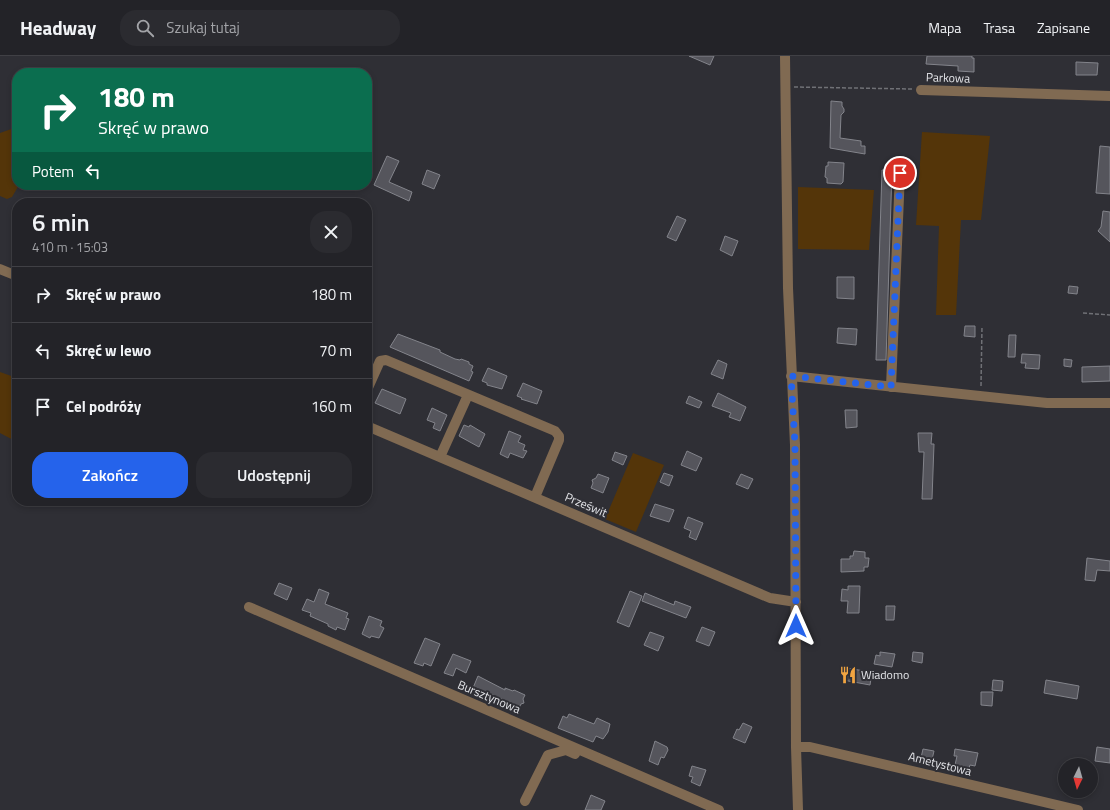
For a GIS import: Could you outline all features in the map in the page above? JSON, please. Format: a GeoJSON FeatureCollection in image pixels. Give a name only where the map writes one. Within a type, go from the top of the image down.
{"type":"FeatureCollection","features":[{"type":"Feature","properties":{"kind":"street"},"geometry":{"type":"LineString","coordinates":[[785,56],[788,280],[795,445],[796,747],[798,810]]}},
{"type":"Feature","properties":{"kind":"street","name":"Parkowa"},"geometry":{"type":"LineString","coordinates":[[921,90],[1110,96]]}},
{"type":"Feature","properties":{"kind":"street"},"geometry":{"type":"LineString","coordinates":[[891,387],[900,173]]}},
{"type":"Feature","properties":{"kind":"street"},"geometry":{"type":"LineString","coordinates":[[0,269],[12,274]]}},
{"type":"Feature","properties":{"kind":"street"},"geometry":{"type":"LineString","coordinates":[[372,379],[380,361],[386,360],[558,433],[559,440],[535,497]]}},
{"type":"Feature","properties":{"kind":"street"},"geometry":{"type":"LineString","coordinates":[[791,376],[1047,403],[1110,402]]}},
{"type":"Feature","properties":{"kind":"street"},"geometry":{"type":"LineString","coordinates":[[440,457],[468,395]]}},
{"type":"Feature","properties":{"kind":"street","name":"Prześwit"},"geometry":{"type":"LineString","coordinates":[[372,428],[770,598],[796,602]]}},
{"type":"Feature","properties":{"kind":"street","name":"Bursztynowa"},"geometry":{"type":"LineString","coordinates":[[249,607],[719,810]]}},
{"type":"Feature","properties":{"kind":"street","name":"Ametystowa"},"geometry":{"type":"LineString","coordinates":[[796,747],[817,749],[1078,810]]}},
{"type":"Feature","properties":{"kind":"street"},"geometry":{"type":"LineString","coordinates":[[525,800],[548,755],[566,750],[708,810]]}},
{"type":"Feature","properties":{"kind":"path","name":"Parkowa"},"geometry":{"type":"LineString","coordinates":[[786,87],[812,86],[921,90]]}},
{"type":"Feature","properties":{"kind":"path"},"geometry":{"type":"LineString","coordinates":[[1082,313],[1110,315]]}},
{"type":"Feature","properties":{"kind":"path"},"geometry":{"type":"LineString","coordinates":[[980,396],[982,326]]}},
{"type":"Feature","properties":{"kind":"shaded area"},"geometry":{"type":"Polygon","coordinates":[[[12,129],[12,190],[16,190],[12,197],[7,199],[0,196],[0,133],[12,129]]]}},
{"type":"Feature","properties":{"kind":"shaded area"},"geometry":{"type":"Polygon","coordinates":[[[922,132],[990,136],[981,220],[961,220],[956,315],[936,315],[939,226],[916,225],[922,132]]]}},
{"type":"Feature","properties":{"kind":"shaded area"},"geometry":{"type":"Polygon","coordinates":[[[798,187],[874,190],[869,250],[798,249],[798,187]]]}},
{"type":"Feature","properties":{"kind":"shaded area"},"geometry":{"type":"Polygon","coordinates":[[[0,372],[12,376],[12,439],[0,433],[0,372]]]}},
{"type":"Feature","properties":{"kind":"shaded area"},"geometry":{"type":"Polygon","coordinates":[[[633,453],[664,465],[636,532],[605,519],[633,453]]]}},
{"type":"Feature","properties":{"kind":"building"},"geometry":{"type":"Polygon","coordinates":[[[689,56],[714,56],[710,65],[689,56]]]}},
{"type":"Feature","properties":{"kind":"building"},"geometry":{"type":"Polygon","coordinates":[[[927,56],[972,56],[972,58],[974,58],[974,72],[958,71],[958,66],[926,64],[927,56]]]}},
{"type":"Feature","properties":{"kind":"building"},"geometry":{"type":"Polygon","coordinates":[[[1076,62],[1098,63],[1097,75],[1076,75],[1076,62]]]}},
{"type":"Feature","properties":{"kind":"building"},"geometry":{"type":"Polygon","coordinates":[[[831,101],[842,102],[844,109],[844,112],[841,115],[840,138],[861,141],[861,146],[865,146],[865,154],[830,148],[831,101]]]}},
{"type":"Feature","properties":{"kind":"building"},"geometry":{"type":"Polygon","coordinates":[[[1100,146],[1110,147],[1110,194],[1096,193],[1100,146]]]}},
{"type":"Feature","properties":{"kind":"building"},"geometry":{"type":"Polygon","coordinates":[[[387,156],[399,161],[389,182],[412,192],[409,201],[374,185],[387,156]]]}},
{"type":"Feature","properties":{"kind":"building"},"geometry":{"type":"Polygon","coordinates":[[[828,162],[844,163],[843,182],[841,184],[827,183],[827,178],[825,177],[828,162]]]}},
{"type":"Feature","properties":{"kind":"building"},"geometry":{"type":"Polygon","coordinates":[[[427,170],[440,175],[434,189],[422,184],[427,170]]]}},
{"type":"Feature","properties":{"kind":"building"},"geometry":{"type":"Polygon","coordinates":[[[882,170],[892,170],[886,360],[876,360],[882,170]]]}},
{"type":"Feature","properties":{"kind":"building"},"geometry":{"type":"Polygon","coordinates":[[[1103,211],[1110,212],[1110,242],[1098,231],[1101,227],[1103,211]]]}},
{"type":"Feature","properties":{"kind":"building"},"geometry":{"type":"Polygon","coordinates":[[[677,216],[686,220],[676,241],[667,237],[677,216]]]}},
{"type":"Feature","properties":{"kind":"building"},"geometry":{"type":"Polygon","coordinates":[[[725,236],[738,241],[732,256],[720,250],[725,236]]]}},
{"type":"Feature","properties":{"kind":"building"},"geometry":{"type":"Polygon","coordinates":[[[837,277],[854,277],[854,299],[837,298],[837,277]]]}},
{"type":"Feature","properties":{"kind":"building"},"geometry":{"type":"Polygon","coordinates":[[[1069,286],[1078,287],[1077,294],[1068,293],[1069,286]]]}},
{"type":"Feature","properties":{"kind":"building"},"geometry":{"type":"Polygon","coordinates":[[[965,326],[975,326],[975,337],[964,336],[965,326]]]}},
{"type":"Feature","properties":{"kind":"building"},"geometry":{"type":"Polygon","coordinates":[[[838,328],[857,329],[856,345],[837,343],[838,328]]]}},
{"type":"Feature","properties":{"kind":"building"},"geometry":{"type":"Polygon","coordinates":[[[398,334],[440,350],[440,352],[455,359],[461,359],[469,362],[469,364],[473,366],[471,371],[473,372],[469,381],[390,347],[398,334]]]}},
{"type":"Feature","properties":{"kind":"building"},"geometry":{"type":"Polygon","coordinates":[[[1009,335],[1016,335],[1015,357],[1008,357],[1009,335]]]}},
{"type":"Feature","properties":{"kind":"building"},"geometry":{"type":"Polygon","coordinates":[[[1022,354],[1040,355],[1039,369],[1025,368],[1026,363],[1021,363],[1022,354]]]}},
{"type":"Feature","properties":{"kind":"building"},"geometry":{"type":"Polygon","coordinates":[[[1064,359],[1072,360],[1071,367],[1064,366],[1064,359]]]}},
{"type":"Feature","properties":{"kind":"building"},"geometry":{"type":"Polygon","coordinates":[[[718,360],[727,364],[723,379],[711,374],[718,360]]]}},
{"type":"Feature","properties":{"kind":"building"},"geometry":{"type":"Polygon","coordinates":[[[1110,366],[1110,381],[1082,382],[1082,367],[1110,366]]]}},
{"type":"Feature","properties":{"kind":"building"},"geometry":{"type":"Polygon","coordinates":[[[488,368],[507,376],[502,389],[487,385],[487,383],[482,381],[488,368]]]}},
{"type":"Feature","properties":{"kind":"building"},"geometry":{"type":"Polygon","coordinates":[[[523,383],[542,391],[537,404],[521,399],[522,398],[517,396],[523,383]]]}},
{"type":"Feature","properties":{"kind":"building"},"geometry":{"type":"Polygon","coordinates":[[[382,389],[406,399],[400,414],[375,403],[382,389]]]}},
{"type":"Feature","properties":{"kind":"building"},"geometry":{"type":"Polygon","coordinates":[[[718,393],[746,407],[740,421],[729,417],[731,413],[712,406],[718,393]]]}},
{"type":"Feature","properties":{"kind":"building"},"geometry":{"type":"Polygon","coordinates":[[[689,396],[702,402],[699,408],[686,403],[689,396]]]}},
{"type":"Feature","properties":{"kind":"building"},"geometry":{"type":"Polygon","coordinates":[[[432,408],[447,415],[440,431],[433,428],[435,423],[427,420],[432,408]]]}},
{"type":"Feature","properties":{"kind":"building"},"geometry":{"type":"Polygon","coordinates":[[[845,410],[857,410],[857,427],[846,428],[845,410]]]}},
{"type":"Feature","properties":{"kind":"building"},"geometry":{"type":"Polygon","coordinates":[[[464,425],[469,427],[470,425],[485,434],[479,447],[459,436],[464,425]]]}},
{"type":"Feature","properties":{"kind":"building"},"geometry":{"type":"Polygon","coordinates":[[[509,431],[521,436],[518,442],[525,445],[523,450],[527,451],[523,458],[510,453],[508,458],[500,454],[509,431]]]}},
{"type":"Feature","properties":{"kind":"building"},"geometry":{"type":"Polygon","coordinates":[[[918,433],[932,433],[931,444],[934,444],[932,499],[922,499],[924,452],[919,452],[918,433]]]}},
{"type":"Feature","properties":{"kind":"building"},"geometry":{"type":"Polygon","coordinates":[[[687,451],[702,458],[696,471],[681,465],[687,451]]]}},
{"type":"Feature","properties":{"kind":"building"},"geometry":{"type":"Polygon","coordinates":[[[615,452],[627,456],[623,465],[612,460],[615,452]]]}},
{"type":"Feature","properties":{"kind":"building"},"geometry":{"type":"Polygon","coordinates":[[[664,473],[673,476],[669,486],[660,482],[664,473]]]}},
{"type":"Feature","properties":{"kind":"building"},"geometry":{"type":"Polygon","coordinates":[[[598,474],[609,478],[603,493],[591,488],[593,483],[592,480],[596,478],[598,474]]]}},
{"type":"Feature","properties":{"kind":"building"},"geometry":{"type":"Polygon","coordinates":[[[741,474],[753,479],[748,489],[736,484],[741,474]]]}},
{"type":"Feature","properties":{"kind":"building"},"geometry":{"type":"Polygon","coordinates":[[[655,504],[674,510],[669,522],[650,516],[655,504]]]}},
{"type":"Feature","properties":{"kind":"building"},"geometry":{"type":"Polygon","coordinates":[[[688,517],[703,523],[696,540],[689,537],[691,531],[684,528],[688,517]]]}},
{"type":"Feature","properties":{"kind":"building"},"geometry":{"type":"Polygon","coordinates":[[[854,551],[865,552],[865,558],[869,558],[868,567],[864,567],[864,571],[841,572],[841,559],[850,559],[850,556],[853,556],[854,551]]]}},
{"type":"Feature","properties":{"kind":"building"},"geometry":{"type":"Polygon","coordinates":[[[1087,558],[1110,561],[1110,571],[1097,570],[1095,581],[1085,580],[1087,558]]]}},
{"type":"Feature","properties":{"kind":"building"},"geometry":{"type":"Polygon","coordinates":[[[279,583],[292,588],[287,600],[274,594],[279,583]]]}},
{"type":"Feature","properties":{"kind":"building"},"geometry":{"type":"Polygon","coordinates":[[[848,586],[860,586],[859,613],[847,613],[848,601],[841,601],[842,589],[848,590],[848,586]]]}},
{"type":"Feature","properties":{"kind":"building"},"geometry":{"type":"Polygon","coordinates":[[[319,589],[329,593],[325,604],[348,613],[346,618],[349,619],[345,630],[337,627],[336,630],[328,626],[328,624],[310,616],[311,613],[302,610],[307,599],[314,602],[319,589]]]}},
{"type":"Feature","properties":{"kind":"building"},"geometry":{"type":"Polygon","coordinates":[[[630,591],[642,596],[629,627],[617,622],[630,591]]]}},
{"type":"Feature","properties":{"kind":"building"},"geometry":{"type":"Polygon","coordinates":[[[645,593],[674,605],[675,601],[691,607],[686,618],[642,601],[645,593]]]}},
{"type":"Feature","properties":{"kind":"building"},"geometry":{"type":"Polygon","coordinates":[[[886,606],[895,606],[894,620],[886,620],[886,606]]]}},
{"type":"Feature","properties":{"kind":"building"},"geometry":{"type":"Polygon","coordinates":[[[369,616],[382,621],[380,626],[384,628],[379,638],[371,636],[370,638],[362,634],[369,616]]]}},
{"type":"Feature","properties":{"kind":"building"},"geometry":{"type":"Polygon","coordinates":[[[702,627],[715,632],[709,646],[696,641],[702,627]]]}},
{"type":"Feature","properties":{"kind":"building"},"geometry":{"type":"Polygon","coordinates":[[[650,632],[664,637],[658,651],[644,645],[650,632]]]}},
{"type":"Feature","properties":{"kind":"building"},"geometry":{"type":"Polygon","coordinates":[[[425,638],[440,644],[431,666],[424,663],[423,666],[414,663],[425,638]]]}},
{"type":"Feature","properties":{"kind":"building"},"geometry":{"type":"Polygon","coordinates":[[[880,652],[895,654],[892,667],[874,664],[876,655],[880,656],[880,652]]]}},
{"type":"Feature","properties":{"kind":"building"},"geometry":{"type":"Polygon","coordinates":[[[913,652],[923,653],[922,663],[912,661],[913,652]]]}},
{"type":"Feature","properties":{"kind":"building"},"geometry":{"type":"Polygon","coordinates":[[[453,654],[471,661],[466,673],[456,668],[453,676],[444,673],[453,654]]]}},
{"type":"Feature","properties":{"kind":"building"},"geometry":{"type":"Polygon","coordinates":[[[845,668],[872,672],[870,685],[843,680],[845,668]]]}},
{"type":"Feature","properties":{"kind":"building"},"geometry":{"type":"Polygon","coordinates":[[[478,676],[505,690],[505,688],[514,690],[525,695],[523,699],[524,703],[521,704],[519,708],[493,695],[473,688],[478,676]]]}},
{"type":"Feature","properties":{"kind":"building"},"geometry":{"type":"Polygon","coordinates":[[[993,680],[1003,681],[1002,691],[992,690],[993,680]]]}},
{"type":"Feature","properties":{"kind":"building"},"geometry":{"type":"Polygon","coordinates":[[[1046,680],[1079,686],[1077,699],[1044,693],[1046,680]]]}},
{"type":"Feature","properties":{"kind":"building"},"geometry":{"type":"Polygon","coordinates":[[[981,692],[993,692],[992,706],[981,705],[981,692]]]}},
{"type":"Feature","properties":{"kind":"building"},"geometry":{"type":"Polygon","coordinates":[[[569,714],[594,724],[597,718],[610,724],[608,732],[603,739],[596,736],[593,742],[558,728],[563,716],[567,718],[569,714]]]}},
{"type":"Feature","properties":{"kind":"building"},"geometry":{"type":"Polygon","coordinates":[[[743,723],[752,727],[745,743],[733,738],[737,729],[739,730],[743,723]]]}},
{"type":"Feature","properties":{"kind":"building"},"geometry":{"type":"Polygon","coordinates":[[[655,741],[667,747],[668,750],[664,758],[661,757],[658,765],[649,761],[655,741]]]}},
{"type":"Feature","properties":{"kind":"building"},"geometry":{"type":"Polygon","coordinates":[[[1097,747],[1110,749],[1110,763],[1098,761],[1098,758],[1095,758],[1097,747]]]}},
{"type":"Feature","properties":{"kind":"building"},"geometry":{"type":"Polygon","coordinates":[[[923,749],[934,751],[931,764],[920,762],[923,749]]]}},
{"type":"Feature","properties":{"kind":"building"},"geometry":{"type":"Polygon","coordinates":[[[955,749],[978,753],[975,766],[970,765],[969,768],[955,765],[957,756],[954,756],[955,749]]]}},
{"type":"Feature","properties":{"kind":"building"},"geometry":{"type":"Polygon","coordinates":[[[692,766],[706,770],[700,786],[691,782],[693,777],[689,776],[692,766]]]}},
{"type":"Feature","properties":{"kind":"building"},"geometry":{"type":"Polygon","coordinates":[[[591,795],[605,801],[601,810],[585,810],[591,795]]]}},
{"type":"Feature","properties":{"kind":"place","name":"Wiadomo"},"geometry":{"type":"Point","coordinates":[848,675]}},
{"type":"Feature","properties":{"kind":"route"},"geometry":{"type":"LineString","coordinates":[[796,626],[795,445],[791,376],[824,381],[891,387],[900,173]]}}]}
